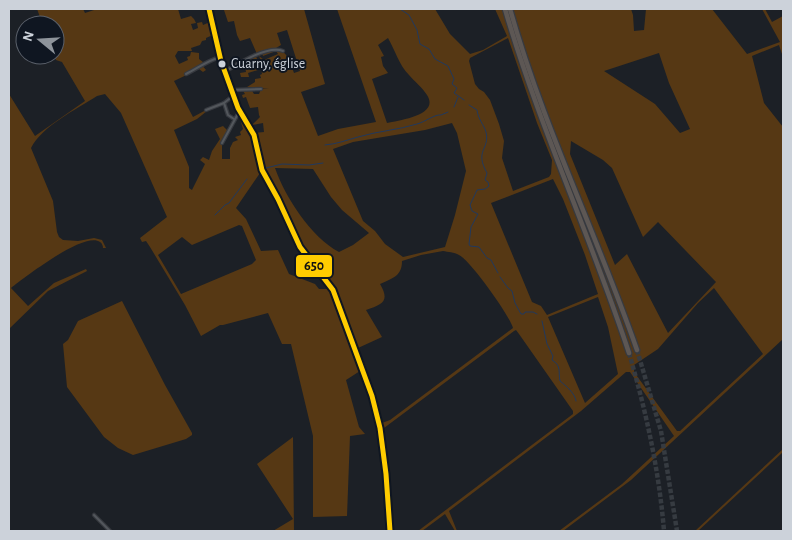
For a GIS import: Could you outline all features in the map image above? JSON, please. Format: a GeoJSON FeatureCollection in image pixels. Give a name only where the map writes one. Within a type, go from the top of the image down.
{"type":"FeatureCollection","features":[{"type":"Feature","properties":{"kind":"highway"},"geometry":{"type":"LineString","coordinates":[[505,9],[534,101],[604,282],[629,353]]}},
{"type":"Feature","properties":{"kind":"highway"},"geometry":{"type":"LineString","coordinates":[[510,9],[547,121],[638,350]]}},
{"type":"Feature","properties":{"kind":"street"},"geometry":{"type":"LineString","coordinates":[[209,9],[220,57],[233,96],[253,134],[262,170],[278,199],[296,239],[309,260],[335,293],[340,312],[372,396],[380,428],[386,474],[390,531]]}},
{"type":"Feature","properties":{"kind":"street"},"geometry":{"type":"LineString","coordinates":[[225,72],[248,59],[268,51],[277,48],[283,51]]}},
{"type":"Feature","properties":{"kind":"street"},"geometry":{"type":"LineString","coordinates":[[186,74],[202,66],[207,61],[220,57]]}},
{"type":"Feature","properties":{"kind":"street"},"geometry":{"type":"LineString","coordinates":[[232,90],[261,88]]}},
{"type":"Feature","properties":{"kind":"street"},"geometry":{"type":"LineString","coordinates":[[206,110],[224,103],[233,96]]}},
{"type":"Feature","properties":{"kind":"street"},"geometry":{"type":"LineString","coordinates":[[224,103],[228,115],[234,120]]}},
{"type":"Feature","properties":{"kind":"street"},"geometry":{"type":"LineString","coordinates":[[222,143],[240,111]]}},
{"type":"Feature","properties":{"kind":"street"},"geometry":{"type":"LineString","coordinates":[[94,515],[110,531]]}},
{"type":"Feature","properties":{"kind":"shaded area"},"geometry":{"type":"Polygon","coordinates":[[[37,9],[83,9],[85,13],[97,9],[178,9],[181,19],[191,16],[194,19],[196,23],[191,24],[193,30],[198,28],[197,23],[202,22],[203,25],[210,22],[209,19],[211,18],[215,34],[206,38],[200,45],[191,48],[192,51],[178,51],[175,56],[179,64],[188,60],[187,57],[190,56],[191,52],[199,53],[199,59],[203,62],[201,64],[206,70],[203,72],[199,69],[174,81],[193,117],[207,111],[197,119],[174,130],[189,167],[189,188],[192,190],[205,164],[200,160],[203,157],[209,160],[212,151],[220,139],[215,129],[223,126],[228,131],[222,143],[222,159],[230,159],[230,148],[233,142],[238,140],[235,137],[241,135],[240,132],[243,129],[240,119],[244,117],[253,133],[264,132],[263,123],[252,125],[260,117],[258,107],[250,108],[246,97],[243,98],[242,95],[245,94],[243,91],[251,89],[254,94],[259,94],[261,89],[269,89],[247,87],[255,82],[255,79],[261,78],[261,69],[248,73],[249,77],[241,77],[240,73],[246,72],[245,67],[239,69],[238,65],[235,66],[245,60],[247,67],[250,66],[247,60],[256,56],[258,62],[261,61],[259,56],[264,60],[278,54],[276,51],[263,56],[262,53],[257,54],[250,38],[240,41],[234,21],[228,22],[224,10],[304,9],[325,84],[301,92],[318,136],[338,129],[376,122],[337,9],[435,9],[450,34],[470,54],[483,50],[507,36],[495,9],[631,9],[634,31],[644,30],[646,9],[712,9],[747,54],[780,42],[762,9],[765,9],[772,22],[783,16],[783,57],[779,45],[752,56],[764,103],[783,127],[783,339],[631,480],[563,531],[559,531],[622,484],[674,436],[630,372],[626,372],[581,411],[449,511],[457,531],[455,531],[445,514],[422,531],[418,531],[573,414],[573,411],[519,334],[516,330],[514,331],[384,428],[392,531],[388,531],[379,428],[369,389],[360,371],[346,380],[359,427],[365,434],[350,436],[347,516],[313,517],[313,436],[291,344],[282,344],[268,313],[220,325],[201,336],[185,305],[150,247],[146,241],[142,242],[140,238],[167,217],[121,113],[105,94],[97,96],[51,125],[31,148],[53,201],[59,237],[63,240],[78,241],[94,238],[102,240],[106,248],[103,248],[100,242],[92,240],[81,243],[54,257],[11,288],[28,306],[54,283],[86,269],[87,271],[48,291],[9,329],[9,94],[35,136],[85,101],[64,65],[65,15],[39,15],[37,9]],[[287,30],[277,33],[281,45],[276,48],[286,55],[294,73],[300,71],[287,30]],[[388,38],[378,45],[384,56],[381,57],[383,66],[388,73],[372,79],[387,123],[409,118],[423,112],[430,102],[427,95],[402,67],[388,38]],[[508,38],[470,58],[469,61],[475,84],[490,100],[499,124],[504,141],[502,158],[513,191],[549,177],[552,160],[537,123],[508,38]],[[659,53],[604,71],[655,104],[680,133],[690,129],[669,83],[659,53]],[[452,123],[425,130],[353,142],[333,149],[363,221],[375,231],[385,244],[403,257],[445,247],[466,171],[457,133],[452,123]],[[571,141],[570,154],[615,265],[627,254],[668,333],[716,282],[658,222],[643,237],[612,168],[603,160],[571,141]],[[275,168],[292,203],[309,226],[319,237],[339,252],[353,245],[369,233],[342,210],[313,169],[275,168]],[[260,173],[236,208],[246,219],[261,251],[278,250],[289,274],[315,284],[319,289],[330,289],[296,243],[274,195],[260,173]],[[553,179],[491,203],[532,302],[541,306],[547,315],[598,294],[585,255],[553,179]],[[239,225],[192,245],[182,237],[158,255],[181,294],[252,264],[256,260],[242,226],[239,225]],[[443,251],[402,261],[402,266],[398,273],[393,278],[380,284],[384,294],[381,304],[366,310],[382,337],[358,348],[366,367],[362,369],[375,397],[382,423],[390,420],[513,328],[505,312],[489,289],[472,267],[459,255],[443,251]],[[714,288],[698,303],[658,349],[634,365],[634,372],[677,431],[680,431],[763,354],[714,288]],[[598,297],[548,317],[585,403],[618,374],[608,327],[598,297]]]}},
{"type":"Feature","properties":{"kind":"shaded area"},"geometry":{"type":"Polygon","coordinates":[[[122,301],[192,433],[186,439],[133,455],[118,448],[104,437],[67,387],[63,344],[68,340],[78,321],[122,301]]]}},
{"type":"Feature","properties":{"kind":"shaded area"},"geometry":{"type":"Polygon","coordinates":[[[293,437],[294,531],[273,531],[293,519],[257,464],[293,437]]]}},
{"type":"Feature","properties":{"kind":"shaded area"},"geometry":{"type":"Polygon","coordinates":[[[783,449],[783,452],[698,531],[695,531],[783,449]]]}},
{"type":"Feature","properties":{"kind":"waterway"},"geometry":{"type":"LineString","coordinates":[[400,9],[409,15],[417,30],[420,44],[429,49],[435,59],[448,66],[454,79],[452,84],[457,88],[454,93],[464,100]]}},
{"type":"Feature","properties":{"kind":"waterway"},"geometry":{"type":"LineString","coordinates":[[454,107],[458,97]]}},
{"type":"Feature","properties":{"kind":"waterway"},"geometry":{"type":"LineString","coordinates":[[469,105],[477,110],[486,132],[487,138],[482,159],[487,173],[485,180],[489,186],[485,189],[477,190],[470,205],[472,211],[478,214],[471,227],[469,244],[470,246],[479,247],[487,258],[491,260],[498,273]]}},
{"type":"Feature","properties":{"kind":"waterway"},"geometry":{"type":"LineString","coordinates":[[325,145],[410,126],[448,112]]}},
{"type":"Feature","properties":{"kind":"waterway"},"geometry":{"type":"LineString","coordinates":[[266,168],[282,164],[309,165],[323,163]]}},
{"type":"Feature","properties":{"kind":"waterway"},"geometry":{"type":"LineString","coordinates":[[215,215],[229,203],[247,179]]}},
{"type":"Feature","properties":{"kind":"waterway"},"geometry":{"type":"LineString","coordinates":[[500,277],[512,291],[515,303],[521,314],[525,312],[537,314]]}},
{"type":"Feature","properties":{"kind":"waterway"},"geometry":{"type":"LineString","coordinates":[[542,321],[547,344],[553,356],[552,360],[558,367],[560,381],[572,392],[576,401]]}},
{"type":"Feature","properties":{"kind":"tunnel"},"geometry":{"type":"LineString","coordinates":[[637,350],[661,431],[677,531]]}},
{"type":"Feature","properties":{"kind":"tunnel"},"geometry":{"type":"LineString","coordinates":[[629,353],[651,441],[664,531]]}},
{"type":"Feature","properties":{"kind":"transit line","name":"650"},"geometry":{"type":"LineString","coordinates":[[209,9],[221,61],[238,108],[254,135],[262,170],[278,199],[300,247],[333,290],[372,396],[380,428],[386,474],[390,531]]}},
{"type":"Feature","properties":{"kind":"place","name":"Cuarny, église"},"geometry":{"type":"Point","coordinates":[222,64]}}]}
